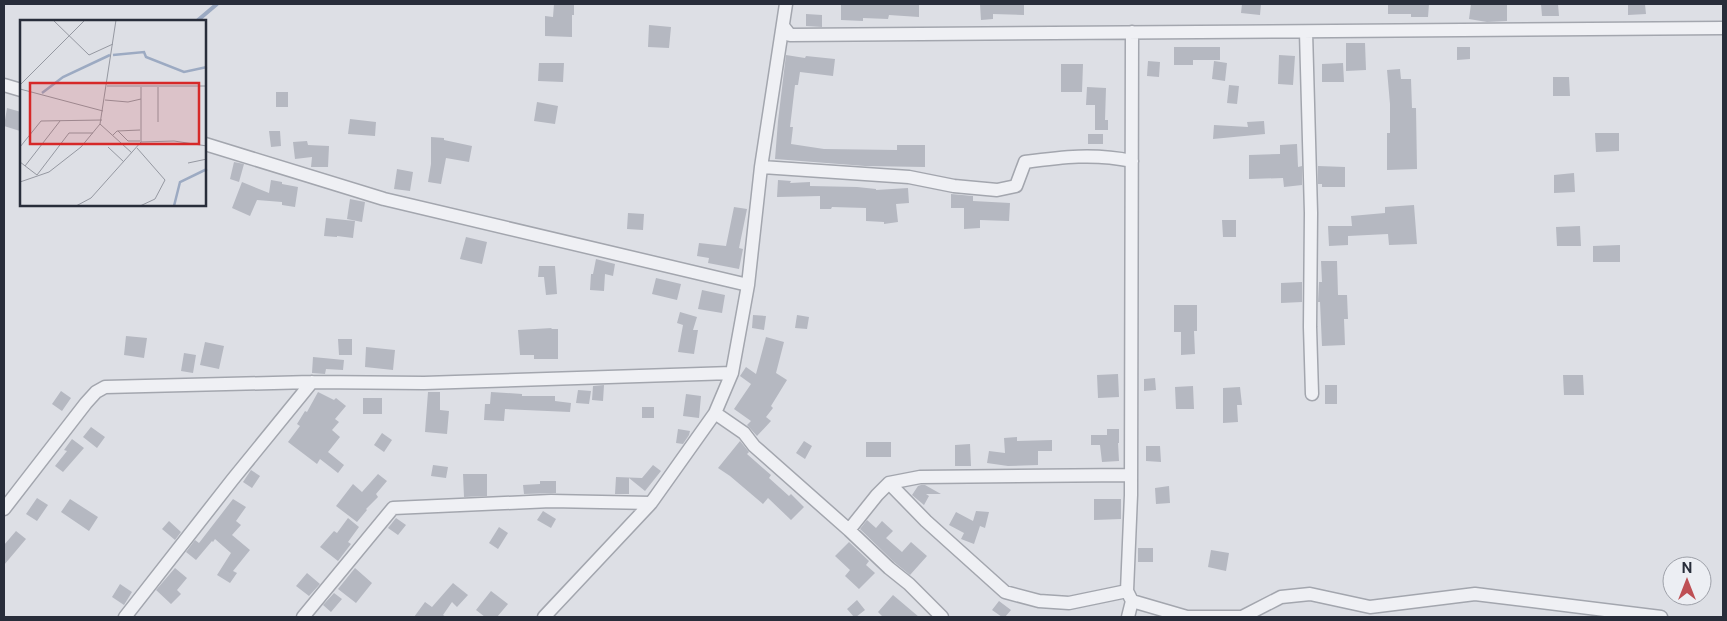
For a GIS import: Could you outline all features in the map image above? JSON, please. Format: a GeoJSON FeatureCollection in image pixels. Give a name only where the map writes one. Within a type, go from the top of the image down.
{"type":"FeatureCollection","features":[{"type":"Feature","properties":{"kind":"street"},"geometry":{"type":"LineString","coordinates":[[544,617],[651,502],[715,414],[732,374],[748,285],[761,167],[786,4]]}},
{"type":"Feature","properties":{"kind":"street"},"geometry":{"type":"LineString","coordinates":[[782,26],[790,35],[1723,28]]}},
{"type":"Feature","properties":{"kind":"street"},"geometry":{"type":"LineString","coordinates":[[1128,617],[1131,495],[1132,32]]}},
{"type":"Feature","properties":{"kind":"street"},"geometry":{"type":"LineString","coordinates":[[1306,32],[1312,213],[1310,327],[1312,394]]}},
{"type":"Feature","properties":{"kind":"street"},"geometry":{"type":"LineString","coordinates":[[4,85],[20,90]]}},
{"type":"Feature","properties":{"kind":"street"},"geometry":{"type":"LineString","coordinates":[[206,144],[384,199],[748,285]]}},
{"type":"Feature","properties":{"kind":"street"},"geometry":{"type":"LineString","coordinates":[[761,167],[909,177],[954,186],[997,190],[1016,186],[1025,162],[1069,156],[1114,157],[1132,161]]}},
{"type":"Feature","properties":{"kind":"street"},"geometry":{"type":"LineString","coordinates":[[4,509],[86,403],[96,392],[105,387],[312,382],[424,383],[732,374]]}},
{"type":"Feature","properties":{"kind":"street"},"geometry":{"type":"LineString","coordinates":[[125,617],[312,382]]}},
{"type":"Feature","properties":{"kind":"street"},"geometry":{"type":"LineString","coordinates":[[715,414],[744,433],[754,446],[909,584],[942,617]]}},
{"type":"Feature","properties":{"kind":"street"},"geometry":{"type":"LineString","coordinates":[[849,530],[889,483],[920,477],[1130,475]]}},
{"type":"Feature","properties":{"kind":"street"},"geometry":{"type":"LineString","coordinates":[[889,483],[926,521],[1005,592],[1039,601],[1069,603],[1130,596],[1187,617],[1242,617],[1281,597],[1310,594],[1370,607],[1475,594],[1661,617]]}},
{"type":"Feature","properties":{"kind":"street"},"geometry":{"type":"LineString","coordinates":[[303,617],[392,508],[551,501],[651,502]]}},
{"type":"Feature","properties":{"kind":"building"},"geometry":{"type":"Polygon","coordinates":[[[554,4],[574,4],[572,37],[545,36],[545,16],[553,17],[554,4]]]}},
{"type":"Feature","properties":{"kind":"building"},"geometry":{"type":"Polygon","coordinates":[[[841,4],[919,4],[919,17],[889,15],[888,19],[863,18],[863,21],[841,20],[841,4]]]}},
{"type":"Feature","properties":{"kind":"building"},"geometry":{"type":"Polygon","coordinates":[[[980,4],[1024,4],[1024,15],[993,14],[993,19],[981,20],[980,4]]]}},
{"type":"Feature","properties":{"kind":"building"},"geometry":{"type":"Polygon","coordinates":[[[1242,4],[1261,4],[1260,15],[1241,13],[1242,4]]]}},
{"type":"Feature","properties":{"kind":"building"},"geometry":{"type":"Polygon","coordinates":[[[1388,4],[1429,4],[1428,17],[1411,17],[1411,14],[1388,14],[1388,4]]]}},
{"type":"Feature","properties":{"kind":"building"},"geometry":{"type":"Polygon","coordinates":[[[1471,4],[1507,5],[1507,21],[1487,22],[1469,19],[1471,4]]]}},
{"type":"Feature","properties":{"kind":"building"},"geometry":{"type":"Polygon","coordinates":[[[1541,4],[1558,4],[1559,16],[1542,16],[1541,4]]]}},
{"type":"Feature","properties":{"kind":"building"},"geometry":{"type":"Polygon","coordinates":[[[1628,4],[1645,4],[1646,14],[1628,15],[1628,4]]]}},
{"type":"Feature","properties":{"kind":"building"},"geometry":{"type":"Polygon","coordinates":[[[806,14],[822,15],[822,27],[806,26],[806,14]]]}},
{"type":"Feature","properties":{"kind":"building"},"geometry":{"type":"Polygon","coordinates":[[[649,25],[671,27],[669,48],[648,47],[649,25]]]}},
{"type":"Feature","properties":{"kind":"building"},"geometry":{"type":"Polygon","coordinates":[[[1346,43],[1365,43],[1366,70],[1346,71],[1346,43]]]}},
{"type":"Feature","properties":{"kind":"building"},"geometry":{"type":"Polygon","coordinates":[[[1174,47],[1220,47],[1220,60],[1193,60],[1193,65],[1174,65],[1174,47]]]}},
{"type":"Feature","properties":{"kind":"building"},"geometry":{"type":"Polygon","coordinates":[[[1457,47],[1470,47],[1470,59],[1457,60],[1457,47]]]}},
{"type":"Feature","properties":{"kind":"building"},"geometry":{"type":"Polygon","coordinates":[[[786,55],[835,59],[833,76],[800,72],[798,85],[795,85],[790,127],[793,127],[791,144],[824,149],[897,150],[897,145],[925,145],[925,167],[865,166],[775,159],[786,55]]]}},
{"type":"Feature","properties":{"kind":"building"},"geometry":{"type":"Polygon","coordinates":[[[1279,55],[1295,56],[1293,85],[1278,84],[1279,55]]]}},
{"type":"Feature","properties":{"kind":"building"},"geometry":{"type":"Polygon","coordinates":[[[1148,61],[1160,62],[1159,77],[1147,76],[1148,61]]]}},
{"type":"Feature","properties":{"kind":"building"},"geometry":{"type":"Polygon","coordinates":[[[1214,61],[1227,63],[1225,81],[1212,79],[1214,61]]]}},
{"type":"Feature","properties":{"kind":"building"},"geometry":{"type":"Polygon","coordinates":[[[539,63],[564,63],[563,82],[538,81],[539,63]]]}},
{"type":"Feature","properties":{"kind":"building"},"geometry":{"type":"Polygon","coordinates":[[[1343,63],[1344,82],[1322,82],[1322,64],[1343,63]]]}},
{"type":"Feature","properties":{"kind":"building"},"geometry":{"type":"Polygon","coordinates":[[[1061,64],[1083,64],[1082,92],[1061,92],[1061,64]]]}},
{"type":"Feature","properties":{"kind":"building"},"geometry":{"type":"Polygon","coordinates":[[[1400,69],[1401,79],[1411,79],[1412,108],[1416,108],[1417,169],[1387,170],[1387,133],[1390,133],[1390,104],[1387,70],[1400,69]]]}},
{"type":"Feature","properties":{"kind":"building"},"geometry":{"type":"Polygon","coordinates":[[[1553,77],[1569,77],[1570,96],[1553,96],[1553,77]]]}},
{"type":"Feature","properties":{"kind":"building"},"geometry":{"type":"Polygon","coordinates":[[[1229,85],[1239,86],[1237,104],[1227,103],[1229,85]]]}},
{"type":"Feature","properties":{"kind":"building"},"geometry":{"type":"Polygon","coordinates":[[[1087,87],[1106,88],[1105,120],[1108,120],[1108,130],[1095,130],[1095,105],[1086,105],[1087,87]]]}},
{"type":"Feature","properties":{"kind":"building"},"geometry":{"type":"Polygon","coordinates":[[[276,92],[288,92],[288,107],[276,107],[276,92]]]}},
{"type":"Feature","properties":{"kind":"building"},"geometry":{"type":"Polygon","coordinates":[[[537,102],[558,106],[555,124],[534,121],[537,102]]]}},
{"type":"Feature","properties":{"kind":"building"},"geometry":{"type":"Polygon","coordinates":[[[7,108],[20,112],[20,131],[4,126],[7,108]]]}},
{"type":"Feature","properties":{"kind":"building"},"geometry":{"type":"Polygon","coordinates":[[[350,119],[376,122],[375,136],[348,134],[350,119]]]}},
{"type":"Feature","properties":{"kind":"building"},"geometry":{"type":"Polygon","coordinates":[[[1264,121],[1265,134],[1213,139],[1214,125],[1248,127],[1247,122],[1264,121]]]}},
{"type":"Feature","properties":{"kind":"building"},"geometry":{"type":"Polygon","coordinates":[[[269,131],[280,131],[281,146],[271,147],[269,131]]]}},
{"type":"Feature","properties":{"kind":"building"},"geometry":{"type":"Polygon","coordinates":[[[1595,133],[1619,133],[1619,151],[1596,152],[1595,133]]]}},
{"type":"Feature","properties":{"kind":"building"},"geometry":{"type":"Polygon","coordinates":[[[1088,134],[1103,134],[1103,144],[1088,144],[1088,134]]]}},
{"type":"Feature","properties":{"kind":"building"},"geometry":{"type":"Polygon","coordinates":[[[431,137],[444,138],[444,140],[472,146],[469,162],[446,158],[441,184],[428,182],[431,164],[431,137]]]}},
{"type":"Feature","properties":{"kind":"building"},"geometry":{"type":"Polygon","coordinates":[[[307,141],[308,145],[329,146],[328,167],[311,167],[312,157],[295,159],[293,142],[307,141]]]}},
{"type":"Feature","properties":{"kind":"building"},"geometry":{"type":"Polygon","coordinates":[[[1297,144],[1298,167],[1302,166],[1302,185],[1284,187],[1283,178],[1249,179],[1249,155],[1280,154],[1280,145],[1297,144]]]}},
{"type":"Feature","properties":{"kind":"building"},"geometry":{"type":"Polygon","coordinates":[[[234,162],[244,164],[239,182],[230,179],[234,162]]]}},
{"type":"Feature","properties":{"kind":"building"},"geometry":{"type":"Polygon","coordinates":[[[1318,166],[1345,167],[1345,187],[1322,187],[1322,184],[1318,184],[1318,166]]]}},
{"type":"Feature","properties":{"kind":"building"},"geometry":{"type":"Polygon","coordinates":[[[397,169],[413,172],[410,191],[394,189],[397,169]]]}},
{"type":"Feature","properties":{"kind":"building"},"geometry":{"type":"Polygon","coordinates":[[[1574,173],[1575,192],[1554,193],[1554,175],[1574,173]]]}},
{"type":"Feature","properties":{"kind":"building"},"geometry":{"type":"Polygon","coordinates":[[[271,180],[298,187],[295,207],[282,205],[282,202],[257,200],[250,216],[232,208],[242,182],[269,193],[271,180]]]}},
{"type":"Feature","properties":{"kind":"building"},"geometry":{"type":"Polygon","coordinates":[[[778,180],[791,181],[790,183],[810,182],[810,186],[857,187],[876,190],[908,188],[909,203],[896,204],[898,222],[884,224],[884,222],[866,221],[866,208],[832,207],[831,209],[820,209],[820,196],[777,197],[778,180]]]}},
{"type":"Feature","properties":{"kind":"building"},"geometry":{"type":"Polygon","coordinates":[[[951,194],[973,196],[973,201],[1010,203],[1009,221],[980,220],[980,228],[964,229],[964,208],[951,208],[951,194]]]}},
{"type":"Feature","properties":{"kind":"building"},"geometry":{"type":"Polygon","coordinates":[[[350,199],[365,202],[362,222],[347,219],[350,199]]]}},
{"type":"Feature","properties":{"kind":"building"},"geometry":{"type":"Polygon","coordinates":[[[1414,205],[1417,244],[1389,245],[1388,234],[1348,236],[1348,245],[1329,246],[1328,226],[1352,226],[1351,216],[1385,213],[1385,207],[1414,205]]]}},
{"type":"Feature","properties":{"kind":"building"},"geometry":{"type":"Polygon","coordinates":[[[734,207],[747,209],[739,248],[743,249],[739,269],[708,263],[709,258],[697,256],[699,243],[726,246],[734,207]]]}},
{"type":"Feature","properties":{"kind":"building"},"geometry":{"type":"Polygon","coordinates":[[[628,213],[644,214],[643,230],[627,229],[628,213]]]}},
{"type":"Feature","properties":{"kind":"building"},"geometry":{"type":"Polygon","coordinates":[[[326,218],[355,221],[353,238],[324,236],[326,218]]]}},
{"type":"Feature","properties":{"kind":"building"},"geometry":{"type":"Polygon","coordinates":[[[1222,220],[1236,220],[1236,237],[1223,237],[1222,220]]]}},
{"type":"Feature","properties":{"kind":"building"},"geometry":{"type":"Polygon","coordinates":[[[1580,226],[1581,246],[1557,246],[1556,227],[1580,226]]]}},
{"type":"Feature","properties":{"kind":"building"},"geometry":{"type":"Polygon","coordinates":[[[466,237],[487,242],[482,264],[460,259],[466,237]]]}},
{"type":"Feature","properties":{"kind":"building"},"geometry":{"type":"Polygon","coordinates":[[[1620,245],[1620,262],[1593,262],[1593,246],[1620,245]]]}},
{"type":"Feature","properties":{"kind":"building"},"geometry":{"type":"Polygon","coordinates":[[[596,259],[615,264],[613,276],[605,274],[604,291],[590,290],[591,274],[593,274],[596,259]]]}},
{"type":"Feature","properties":{"kind":"building"},"geometry":{"type":"Polygon","coordinates":[[[1321,261],[1337,261],[1338,295],[1347,295],[1348,319],[1344,319],[1345,345],[1322,346],[1320,302],[1318,302],[1319,282],[1322,282],[1321,261]]]}},
{"type":"Feature","properties":{"kind":"building"},"geometry":{"type":"Polygon","coordinates":[[[539,266],[555,266],[557,294],[546,295],[544,277],[538,277],[539,266]]]}},
{"type":"Feature","properties":{"kind":"building"},"geometry":{"type":"Polygon","coordinates":[[[656,278],[681,284],[677,300],[652,294],[656,278]]]}},
{"type":"Feature","properties":{"kind":"building"},"geometry":{"type":"Polygon","coordinates":[[[1302,282],[1302,302],[1281,303],[1281,283],[1302,282]]]}},
{"type":"Feature","properties":{"kind":"building"},"geometry":{"type":"Polygon","coordinates":[[[702,290],[725,295],[722,313],[698,309],[702,290]]]}},
{"type":"Feature","properties":{"kind":"building"},"geometry":{"type":"Polygon","coordinates":[[[1174,305],[1197,305],[1197,331],[1194,331],[1195,354],[1181,355],[1181,332],[1174,332],[1174,305]]]}},
{"type":"Feature","properties":{"kind":"building"},"geometry":{"type":"Polygon","coordinates":[[[680,312],[697,317],[693,330],[698,330],[694,354],[678,352],[683,325],[677,323],[680,312]]]}},
{"type":"Feature","properties":{"kind":"building"},"geometry":{"type":"Polygon","coordinates":[[[753,315],[766,316],[764,330],[752,328],[753,315]]]}},
{"type":"Feature","properties":{"kind":"building"},"geometry":{"type":"Polygon","coordinates":[[[797,315],[809,317],[807,329],[795,328],[797,315]]]}},
{"type":"Feature","properties":{"kind":"building"},"geometry":{"type":"Polygon","coordinates":[[[558,329],[558,359],[534,359],[534,355],[520,355],[518,330],[558,329]]]}},
{"type":"Feature","properties":{"kind":"building"},"geometry":{"type":"Polygon","coordinates":[[[126,336],[147,338],[144,358],[124,355],[126,336]]]}},
{"type":"Feature","properties":{"kind":"building"},"geometry":{"type":"Polygon","coordinates":[[[766,337],[784,342],[776,373],[787,380],[771,406],[773,408],[766,417],[771,421],[757,436],[747,425],[751,421],[734,409],[751,384],[740,376],[746,367],[756,374],[766,337]]]}},
{"type":"Feature","properties":{"kind":"building"},"geometry":{"type":"Polygon","coordinates":[[[338,339],[352,339],[352,355],[339,355],[338,339]]]}},
{"type":"Feature","properties":{"kind":"building"},"geometry":{"type":"Polygon","coordinates":[[[205,342],[224,346],[219,369],[200,365],[205,342]]]}},
{"type":"Feature","properties":{"kind":"building"},"geometry":{"type":"Polygon","coordinates":[[[366,347],[395,350],[393,370],[365,367],[366,347]]]}},
{"type":"Feature","properties":{"kind":"building"},"geometry":{"type":"Polygon","coordinates":[[[184,353],[196,355],[193,373],[181,371],[184,353]]]}},
{"type":"Feature","properties":{"kind":"building"},"geometry":{"type":"Polygon","coordinates":[[[313,357],[344,360],[343,370],[326,369],[325,374],[312,373],[313,357]]]}},
{"type":"Feature","properties":{"kind":"building"},"geometry":{"type":"Polygon","coordinates":[[[1118,374],[1119,397],[1098,398],[1097,375],[1118,374]]]}},
{"type":"Feature","properties":{"kind":"building"},"geometry":{"type":"Polygon","coordinates":[[[1563,375],[1583,375],[1584,395],[1564,395],[1563,375]]]}},
{"type":"Feature","properties":{"kind":"building"},"geometry":{"type":"Polygon","coordinates":[[[1155,378],[1156,390],[1144,391],[1144,379],[1155,378]]]}},
{"type":"Feature","properties":{"kind":"building"},"geometry":{"type":"Polygon","coordinates":[[[604,385],[603,401],[592,400],[593,386],[604,385]]]}},
{"type":"Feature","properties":{"kind":"building"},"geometry":{"type":"Polygon","coordinates":[[[1325,385],[1337,385],[1337,404],[1325,404],[1325,385]]]}},
{"type":"Feature","properties":{"kind":"building"},"geometry":{"type":"Polygon","coordinates":[[[1193,386],[1194,409],[1176,409],[1175,387],[1193,386]]]}},
{"type":"Feature","properties":{"kind":"building"},"geometry":{"type":"Polygon","coordinates":[[[1240,387],[1242,405],[1237,405],[1238,422],[1223,423],[1223,388],[1240,387]]]}},
{"type":"Feature","properties":{"kind":"building"},"geometry":{"type":"Polygon","coordinates":[[[578,390],[591,391],[589,404],[576,403],[578,390]]]}},
{"type":"Feature","properties":{"kind":"building"},"geometry":{"type":"Polygon","coordinates":[[[61,391],[71,398],[62,411],[52,404],[61,391]]]}},
{"type":"Feature","properties":{"kind":"building"},"geometry":{"type":"Polygon","coordinates":[[[318,392],[334,400],[336,398],[346,406],[335,419],[339,422],[332,430],[340,437],[328,452],[344,465],[338,473],[320,459],[317,464],[288,442],[300,426],[297,424],[305,411],[307,412],[318,392]]]}},
{"type":"Feature","properties":{"kind":"building"},"geometry":{"type":"Polygon","coordinates":[[[428,392],[440,392],[440,410],[449,411],[447,434],[425,432],[428,392]]]}},
{"type":"Feature","properties":{"kind":"building"},"geometry":{"type":"Polygon","coordinates":[[[491,392],[522,394],[522,396],[555,396],[555,401],[571,403],[570,412],[505,409],[504,421],[484,420],[485,404],[490,404],[491,392]]]}},
{"type":"Feature","properties":{"kind":"building"},"geometry":{"type":"Polygon","coordinates":[[[686,394],[701,396],[699,418],[683,416],[686,394]]]}},
{"type":"Feature","properties":{"kind":"building"},"geometry":{"type":"Polygon","coordinates":[[[363,398],[382,398],[382,414],[363,414],[363,398]]]}},
{"type":"Feature","properties":{"kind":"building"},"geometry":{"type":"Polygon","coordinates":[[[642,407],[654,407],[654,418],[642,418],[642,407]]]}},
{"type":"Feature","properties":{"kind":"building"},"geometry":{"type":"Polygon","coordinates":[[[91,427],[105,437],[97,448],[83,437],[91,427]]]}},
{"type":"Feature","properties":{"kind":"building"},"geometry":{"type":"Polygon","coordinates":[[[678,429],[690,431],[683,444],[676,443],[678,429]]]}},
{"type":"Feature","properties":{"kind":"building"},"geometry":{"type":"Polygon","coordinates":[[[1107,429],[1119,429],[1119,461],[1102,462],[1100,445],[1091,445],[1091,435],[1107,435],[1107,429]]]}},
{"type":"Feature","properties":{"kind":"building"},"geometry":{"type":"Polygon","coordinates":[[[382,433],[392,440],[384,452],[374,445],[382,433]]]}},
{"type":"Feature","properties":{"kind":"building"},"geometry":{"type":"Polygon","coordinates":[[[1017,437],[1017,441],[1052,440],[1052,451],[1038,451],[1038,465],[1008,466],[987,463],[989,451],[1005,453],[1004,438],[1017,437]]]}},
{"type":"Feature","properties":{"kind":"building"},"geometry":{"type":"Polygon","coordinates":[[[72,439],[84,448],[63,472],[55,466],[67,451],[64,450],[72,439]]]}},
{"type":"Feature","properties":{"kind":"building"},"geometry":{"type":"Polygon","coordinates":[[[740,441],[749,452],[747,454],[771,475],[769,478],[789,496],[791,494],[804,507],[791,520],[768,498],[763,504],[718,468],[740,441]]]}},
{"type":"Feature","properties":{"kind":"building"},"geometry":{"type":"Polygon","coordinates":[[[804,441],[812,446],[805,459],[796,453],[804,441]]]}},
{"type":"Feature","properties":{"kind":"building"},"geometry":{"type":"Polygon","coordinates":[[[866,442],[891,442],[891,457],[866,457],[866,442]]]}},
{"type":"Feature","properties":{"kind":"building"},"geometry":{"type":"Polygon","coordinates":[[[970,444],[971,466],[955,466],[955,445],[970,444]]]}},
{"type":"Feature","properties":{"kind":"building"},"geometry":{"type":"Polygon","coordinates":[[[1146,446],[1160,446],[1161,462],[1146,461],[1146,446]]]}},
{"type":"Feature","properties":{"kind":"building"},"geometry":{"type":"Polygon","coordinates":[[[433,465],[448,467],[446,478],[431,476],[433,465]]]}},
{"type":"Feature","properties":{"kind":"building"},"geometry":{"type":"Polygon","coordinates":[[[653,465],[661,471],[645,491],[629,478],[629,494],[615,494],[616,477],[642,478],[653,465]]]}},
{"type":"Feature","properties":{"kind":"building"},"geometry":{"type":"Polygon","coordinates":[[[251,470],[260,476],[252,488],[243,482],[251,470]]]}},
{"type":"Feature","properties":{"kind":"building"},"geometry":{"type":"Polygon","coordinates":[[[378,474],[387,481],[376,494],[378,497],[357,522],[336,506],[353,484],[362,492],[378,474]]]}},
{"type":"Feature","properties":{"kind":"building"},"geometry":{"type":"Polygon","coordinates":[[[463,474],[487,474],[487,496],[464,497],[463,474]]]}},
{"type":"Feature","properties":{"kind":"building"},"geometry":{"type":"Polygon","coordinates":[[[540,481],[556,481],[556,493],[524,494],[523,485],[540,484],[540,481]]]}},
{"type":"Feature","properties":{"kind":"building"},"geometry":{"type":"Polygon","coordinates":[[[925,485],[941,494],[926,494],[929,496],[924,505],[912,495],[918,486],[925,485]]]}},
{"type":"Feature","properties":{"kind":"building"},"geometry":{"type":"Polygon","coordinates":[[[1169,486],[1170,503],[1156,504],[1155,488],[1169,486]]]}},
{"type":"Feature","properties":{"kind":"building"},"geometry":{"type":"Polygon","coordinates":[[[37,498],[48,505],[37,521],[26,514],[37,498]]]}},
{"type":"Feature","properties":{"kind":"building"},"geometry":{"type":"Polygon","coordinates":[[[70,499],[98,517],[89,531],[61,512],[70,499]]]}},
{"type":"Feature","properties":{"kind":"building"},"geometry":{"type":"Polygon","coordinates":[[[233,499],[246,507],[236,521],[241,525],[232,535],[250,550],[233,571],[237,573],[230,583],[217,575],[231,553],[215,539],[196,560],[186,552],[195,540],[199,543],[233,499]]]}},
{"type":"Feature","properties":{"kind":"building"},"geometry":{"type":"Polygon","coordinates":[[[1094,499],[1121,499],[1121,519],[1094,520],[1094,499]]]}},
{"type":"Feature","properties":{"kind":"building"},"geometry":{"type":"Polygon","coordinates":[[[543,511],[556,519],[551,528],[537,520],[543,511]]]}},
{"type":"Feature","properties":{"kind":"building"},"geometry":{"type":"Polygon","coordinates":[[[976,511],[989,512],[985,528],[980,526],[974,544],[961,539],[964,533],[949,525],[956,512],[973,521],[976,511]]]}},
{"type":"Feature","properties":{"kind":"building"},"geometry":{"type":"Polygon","coordinates":[[[348,518],[359,527],[348,542],[351,544],[338,561],[320,547],[334,531],[337,533],[348,518]]]}},
{"type":"Feature","properties":{"kind":"building"},"geometry":{"type":"Polygon","coordinates":[[[396,518],[406,525],[398,535],[388,528],[396,518]]]}},
{"type":"Feature","properties":{"kind":"building"},"geometry":{"type":"Polygon","coordinates":[[[867,520],[876,528],[882,521],[893,531],[886,538],[902,552],[911,542],[927,556],[910,575],[860,529],[867,520]]]}},
{"type":"Feature","properties":{"kind":"building"},"geometry":{"type":"Polygon","coordinates":[[[169,521],[181,532],[175,540],[162,529],[169,521]]]}},
{"type":"Feature","properties":{"kind":"building"},"geometry":{"type":"Polygon","coordinates":[[[499,527],[508,533],[498,549],[489,543],[499,527]]]}},
{"type":"Feature","properties":{"kind":"building"},"geometry":{"type":"Polygon","coordinates":[[[16,531],[26,539],[4,565],[4,545],[16,531]]]}},
{"type":"Feature","properties":{"kind":"building"},"geometry":{"type":"Polygon","coordinates":[[[849,542],[869,561],[866,565],[875,573],[859,589],[845,576],[850,570],[835,556],[849,542]]]}},
{"type":"Feature","properties":{"kind":"building"},"geometry":{"type":"Polygon","coordinates":[[[1138,548],[1153,548],[1153,562],[1138,562],[1138,548]]]}},
{"type":"Feature","properties":{"kind":"building"},"geometry":{"type":"Polygon","coordinates":[[[1211,550],[1229,553],[1226,571],[1208,567],[1211,550]]]}},
{"type":"Feature","properties":{"kind":"building"},"geometry":{"type":"Polygon","coordinates":[[[175,568],[187,578],[177,590],[181,594],[171,604],[156,590],[175,568]]]}},
{"type":"Feature","properties":{"kind":"building"},"geometry":{"type":"Polygon","coordinates":[[[355,568],[372,583],[356,603],[338,589],[355,568]]]}},
{"type":"Feature","properties":{"kind":"building"},"geometry":{"type":"Polygon","coordinates":[[[307,573],[320,584],[309,596],[296,586],[307,573]]]}},
{"type":"Feature","properties":{"kind":"building"},"geometry":{"type":"Polygon","coordinates":[[[453,583],[468,595],[457,607],[452,602],[443,615],[446,617],[414,617],[425,602],[432,607],[453,583]]]}},
{"type":"Feature","properties":{"kind":"building"},"geometry":{"type":"Polygon","coordinates":[[[120,584],[132,592],[124,605],[112,597],[120,584]]]}},
{"type":"Feature","properties":{"kind":"building"},"geometry":{"type":"Polygon","coordinates":[[[491,591],[508,604],[497,617],[485,617],[476,610],[491,591]]]}},
{"type":"Feature","properties":{"kind":"building"},"geometry":{"type":"Polygon","coordinates":[[[334,593],[342,599],[331,612],[323,605],[334,593]]]}},
{"type":"Feature","properties":{"kind":"building"},"geometry":{"type":"Polygon","coordinates":[[[893,595],[919,617],[883,617],[878,612],[893,595]]]}},
{"type":"Feature","properties":{"kind":"building"},"geometry":{"type":"Polygon","coordinates":[[[857,600],[865,610],[854,617],[847,609],[857,600]]]}},
{"type":"Feature","properties":{"kind":"building"},"geometry":{"type":"Polygon","coordinates":[[[999,601],[1011,610],[1005,617],[992,610],[999,601]]]}},
{"type":"Feature","properties":{"kind":"waterway"},"geometry":{"type":"LineString","coordinates":[[198,20],[217,4]]}}]}
